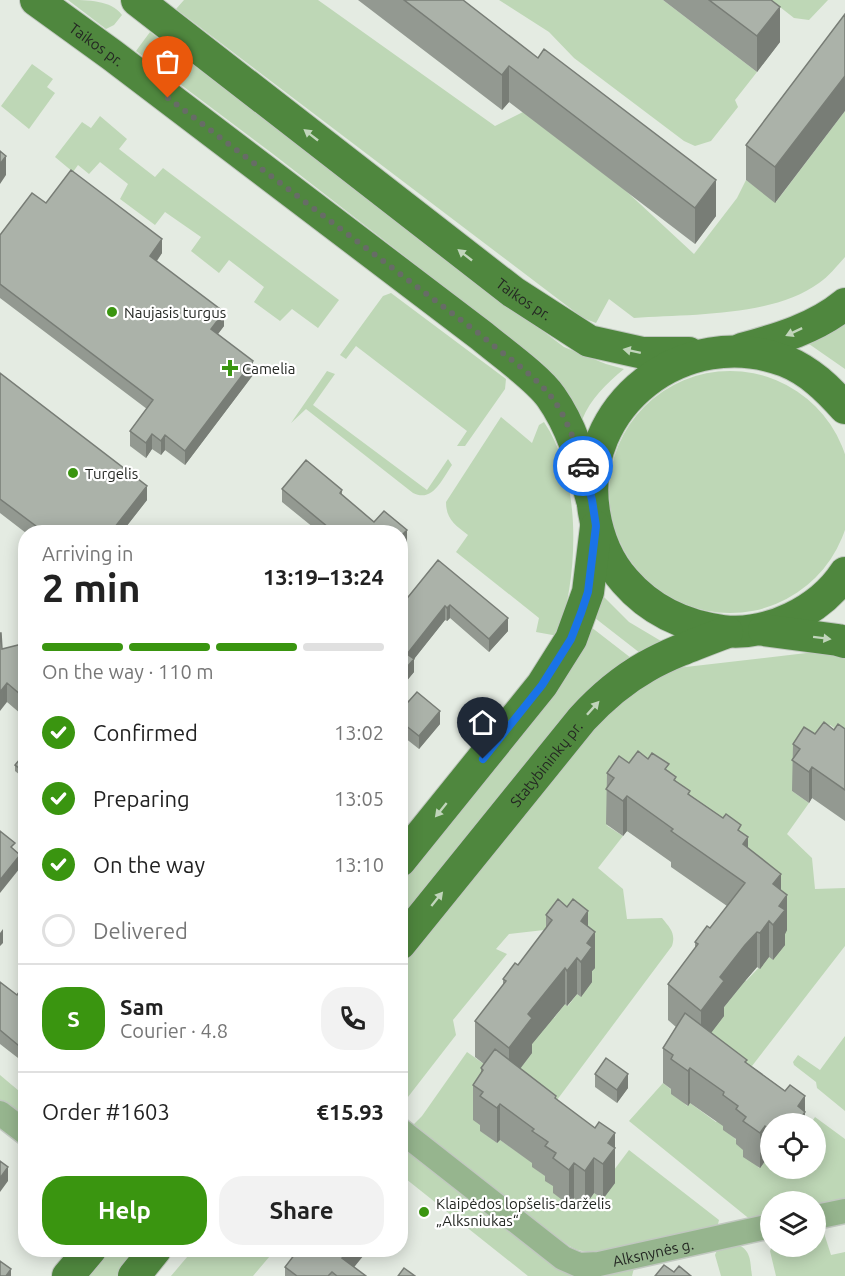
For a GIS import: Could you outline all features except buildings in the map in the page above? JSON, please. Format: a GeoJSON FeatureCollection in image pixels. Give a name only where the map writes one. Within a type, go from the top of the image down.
{"type":"FeatureCollection","features":[{"type":"Feature","properties":{"kind":"main road","name":"Taikos pr."},"geometry":{"type":"LineString","coordinates":[[36,0],[122,62],[524,370],[550,396],[567,425],[578,451],[605,551],[618,573],[642,598],[656,609],[679,621],[704,628],[743,630]]}},
{"type":"Feature","properties":{"kind":"main road","name":"Taikos pr."},"geometry":{"type":"LineString","coordinates":[[136,0],[513,292],[589,341],[643,353],[723,352]]}},
{"type":"Feature","properties":{"kind":"main road"},"geometry":{"type":"LineString","coordinates":[[408,851],[542,685],[571,639],[588,592],[594,513],[593,474],[598,448],[623,402],[663,369],[687,358],[780,338],[823,319],[845,304]]}},
{"type":"Feature","properties":{"kind":"main road"},"geometry":{"type":"LineString","coordinates":[[723,352],[761,354],[786,362],[801,369],[829,390],[845,408]]}},
{"type":"Feature","properties":{"kind":"main road","name":"Statybininkų pr."},"geometry":{"type":"LineString","coordinates":[[408,934],[603,696],[647,664],[743,630],[782,622],[805,611],[825,596],[845,573]]}},
{"type":"Feature","properties":{"kind":"main road"},"geometry":{"type":"LineString","coordinates":[[743,630],[845,642]]}},
{"type":"Feature","properties":{"kind":"main road"},"geometry":{"type":"LineString","coordinates":[[68,1276],[84,1257]]}},
{"type":"Feature","properties":{"kind":"main road"},"geometry":{"type":"LineString","coordinates":[[134,1276],[149,1257]]}},
{"type":"Feature","properties":{"kind":"street"},"geometry":{"type":"LineString","coordinates":[[0,1113],[18,1127]]}},
{"type":"Feature","properties":{"kind":"street","name":"Alksnynės g."},"geometry":{"type":"LineString","coordinates":[[408,1136],[563,1258],[579,1265],[599,1264],[760,1228]]}},
{"type":"Feature","properties":{"kind":"street"},"geometry":{"type":"LineString","coordinates":[[826,1215],[845,1211]]}},
{"type":"Feature","properties":{"kind":"green space"},"geometry":{"type":"Polygon","coordinates":[[[68,0],[105,4],[112,6],[122,15],[114,25],[106,29],[68,0]]]}},
{"type":"Feature","properties":{"kind":"green space"},"geometry":{"type":"Polygon","coordinates":[[[184,0],[318,0],[495,126],[523,112],[625,190],[694,254],[737,198],[746,180],[776,202],[845,111],[845,257],[822,281],[800,294],[755,308],[730,312],[634,318],[609,299],[596,323],[583,318],[176,9],[184,0]]]}},
{"type":"Feature","properties":{"kind":"green space"},"geometry":{"type":"Polygon","coordinates":[[[499,0],[663,0],[757,72],[735,100],[738,107],[711,141],[695,146],[684,141],[574,58],[549,32],[499,0]]]}},
{"type":"Feature","properties":{"kind":"green space"},"geometry":{"type":"Polygon","coordinates":[[[771,0],[828,0],[809,20],[794,18],[771,0]]]}},
{"type":"Feature","properties":{"kind":"green space"},"geometry":{"type":"Polygon","coordinates":[[[150,32],[564,347],[624,369],[600,392],[582,420],[571,397],[541,362],[136,51],[150,32]]]}},
{"type":"Feature","properties":{"kind":"green space"},"geometry":{"type":"Polygon","coordinates":[[[32,64],[53,79],[47,87],[55,93],[29,129],[1,106],[32,64]]]}},
{"type":"Feature","properties":{"kind":"green space"},"geometry":{"type":"Polygon","coordinates":[[[100,116],[127,139],[119,149],[155,177],[163,168],[339,300],[318,328],[292,309],[280,321],[254,302],[264,287],[229,260],[219,273],[191,251],[201,237],[165,212],[155,225],[120,199],[128,184],[100,162],[89,174],[78,165],[73,172],[55,157],[82,122],[91,128],[100,116]]]}},
{"type":"Feature","properties":{"kind":"green space"},"geometry":{"type":"Polygon","coordinates":[[[391,293],[506,379],[505,389],[465,446],[457,446],[467,431],[356,346],[346,359],[340,355],[383,296],[391,293]]]}},
{"type":"Feature","properties":{"kind":"green space"},"geometry":{"type":"Polygon","coordinates":[[[845,323],[845,369],[809,344],[845,323]]]}},
{"type":"Feature","properties":{"kind":"green space"},"geometry":{"type":"Polygon","coordinates":[[[327,371],[335,374],[313,405],[427,490],[448,459],[452,465],[436,488],[426,495],[413,493],[306,409],[291,423],[327,371]]]}},
{"type":"Feature","properties":{"kind":"green space"},"geometry":{"type":"Polygon","coordinates":[[[730,371],[754,373],[776,380],[797,391],[823,415],[846,457],[846,527],[842,538],[831,559],[807,585],[776,604],[754,611],[730,613],[706,611],[684,604],[663,593],[637,569],[618,538],[611,516],[609,492],[611,468],[618,446],[629,425],[653,399],[684,380],[706,373],[730,371]]]}},
{"type":"Feature","properties":{"kind":"green space"},"geometry":{"type":"Polygon","coordinates":[[[501,417],[532,443],[539,425],[544,422],[565,470],[571,498],[573,556],[565,611],[558,636],[536,632],[539,618],[456,552],[468,535],[455,525],[446,508],[446,502],[501,417]]]}},
{"type":"Feature","properties":{"kind":"green space"},"geometry":{"type":"Polygon","coordinates":[[[602,595],[629,622],[661,641],[640,653],[595,618],[602,595]]]}},
{"type":"Feature","properties":{"kind":"green space"},"geometry":{"type":"Polygon","coordinates":[[[591,627],[631,658],[599,680],[586,693],[408,916],[408,873],[566,675],[583,648],[591,627]]]}},
{"type":"Feature","properties":{"kind":"green space"},"geometry":{"type":"Polygon","coordinates":[[[815,652],[845,656],[845,736],[830,725],[804,758],[792,791],[809,803],[787,834],[812,858],[815,889],[845,888],[845,946],[745,1075],[699,1041],[712,1031],[724,1016],[720,1012],[740,987],[743,979],[746,981],[769,957],[773,960],[738,865],[606,825],[623,836],[598,868],[623,889],[627,919],[662,918],[673,934],[672,946],[551,1108],[520,1068],[532,1053],[528,1049],[551,1016],[554,1018],[565,1004],[568,1006],[577,994],[581,997],[558,921],[544,930],[509,934],[496,949],[507,954],[453,1020],[456,1035],[408,1097],[408,956],[591,727],[621,698],[677,668],[815,652]]]}},
{"type":"Feature","properties":{"kind":"green space"},"geometry":{"type":"Polygon","coordinates":[[[845,1036],[845,1111],[817,1088],[816,1082],[793,1062],[798,1055],[820,1070],[845,1036]]]}},
{"type":"Feature","properties":{"kind":"green space"},"geometry":{"type":"Polygon","coordinates":[[[467,1052],[491,1069],[481,1131],[497,1143],[500,1140],[526,1158],[536,1162],[533,1167],[548,1178],[569,1205],[574,1198],[585,1206],[594,1193],[603,1199],[608,1178],[629,1150],[719,1220],[717,1228],[606,1251],[578,1250],[562,1241],[413,1125],[422,1116],[467,1052]]]}},
{"type":"Feature","properties":{"kind":"green space"},"geometry":{"type":"Polygon","coordinates":[[[0,1075],[18,1090],[18,1114],[0,1100],[0,1075]]]}},
{"type":"Feature","properties":{"kind":"green space"},"geometry":{"type":"Polygon","coordinates":[[[663,1083],[687,1106],[690,1103],[716,1122],[719,1119],[760,1167],[760,1179],[826,1179],[826,1125],[845,1139],[845,1201],[826,1205],[826,1191],[760,1191],[760,1219],[752,1221],[629,1121],[663,1083]]]}},
{"type":"Feature","properties":{"kind":"green space"},"geometry":{"type":"Polygon","coordinates":[[[408,1148],[553,1264],[634,1268],[632,1276],[528,1276],[408,1181],[408,1148]]]}},
{"type":"Feature","properties":{"kind":"green space"},"geometry":{"type":"Polygon","coordinates":[[[826,1239],[831,1255],[845,1252],[845,1276],[776,1276],[771,1257],[826,1257],[826,1239]]]}},
{"type":"Feature","properties":{"kind":"green space"},"geometry":{"type":"Polygon","coordinates":[[[739,1245],[748,1254],[752,1276],[721,1276],[715,1255],[717,1250],[739,1245]]]}},
{"type":"Feature","properties":{"kind":"green space"},"geometry":{"type":"Polygon","coordinates":[[[99,1257],[134,1257],[118,1276],[84,1276],[99,1257]]]}},
{"type":"Feature","properties":{"kind":"green space"},"geometry":{"type":"Polygon","coordinates":[[[187,1257],[269,1257],[253,1276],[171,1276],[187,1257]]]}},
{"type":"Feature","properties":{"kind":"way so far"},"geometry":{"type":"LineString","coordinates":[[168,98],[524,370],[550,396],[567,425],[583,466]]}},
{"type":"Feature","properties":{"kind":"place","name":"Naujasis turgus"},"geometry":{"type":"Point","coordinates":[112,312]}},
{"type":"Feature","properties":{"kind":"place","name":"Camelia"},"geometry":{"type":"Point","coordinates":[230,368]}},
{"type":"Feature","properties":{"kind":"place","name":"Turgelis"},"geometry":{"type":"Point","coordinates":[73,473]}},
{"type":"Feature","properties":{"kind":"place","name":"Klaipėdos lopšelis-darželis „Alksniukas“"},"geometry":{"type":"Point","coordinates":[424,1212]}},
{"type":"Feature","properties":{"kind":"route"},"geometry":{"type":"LineString","coordinates":[[483,759],[542,685],[571,639],[581,613],[588,592],[596,526],[583,466]]}}]}
